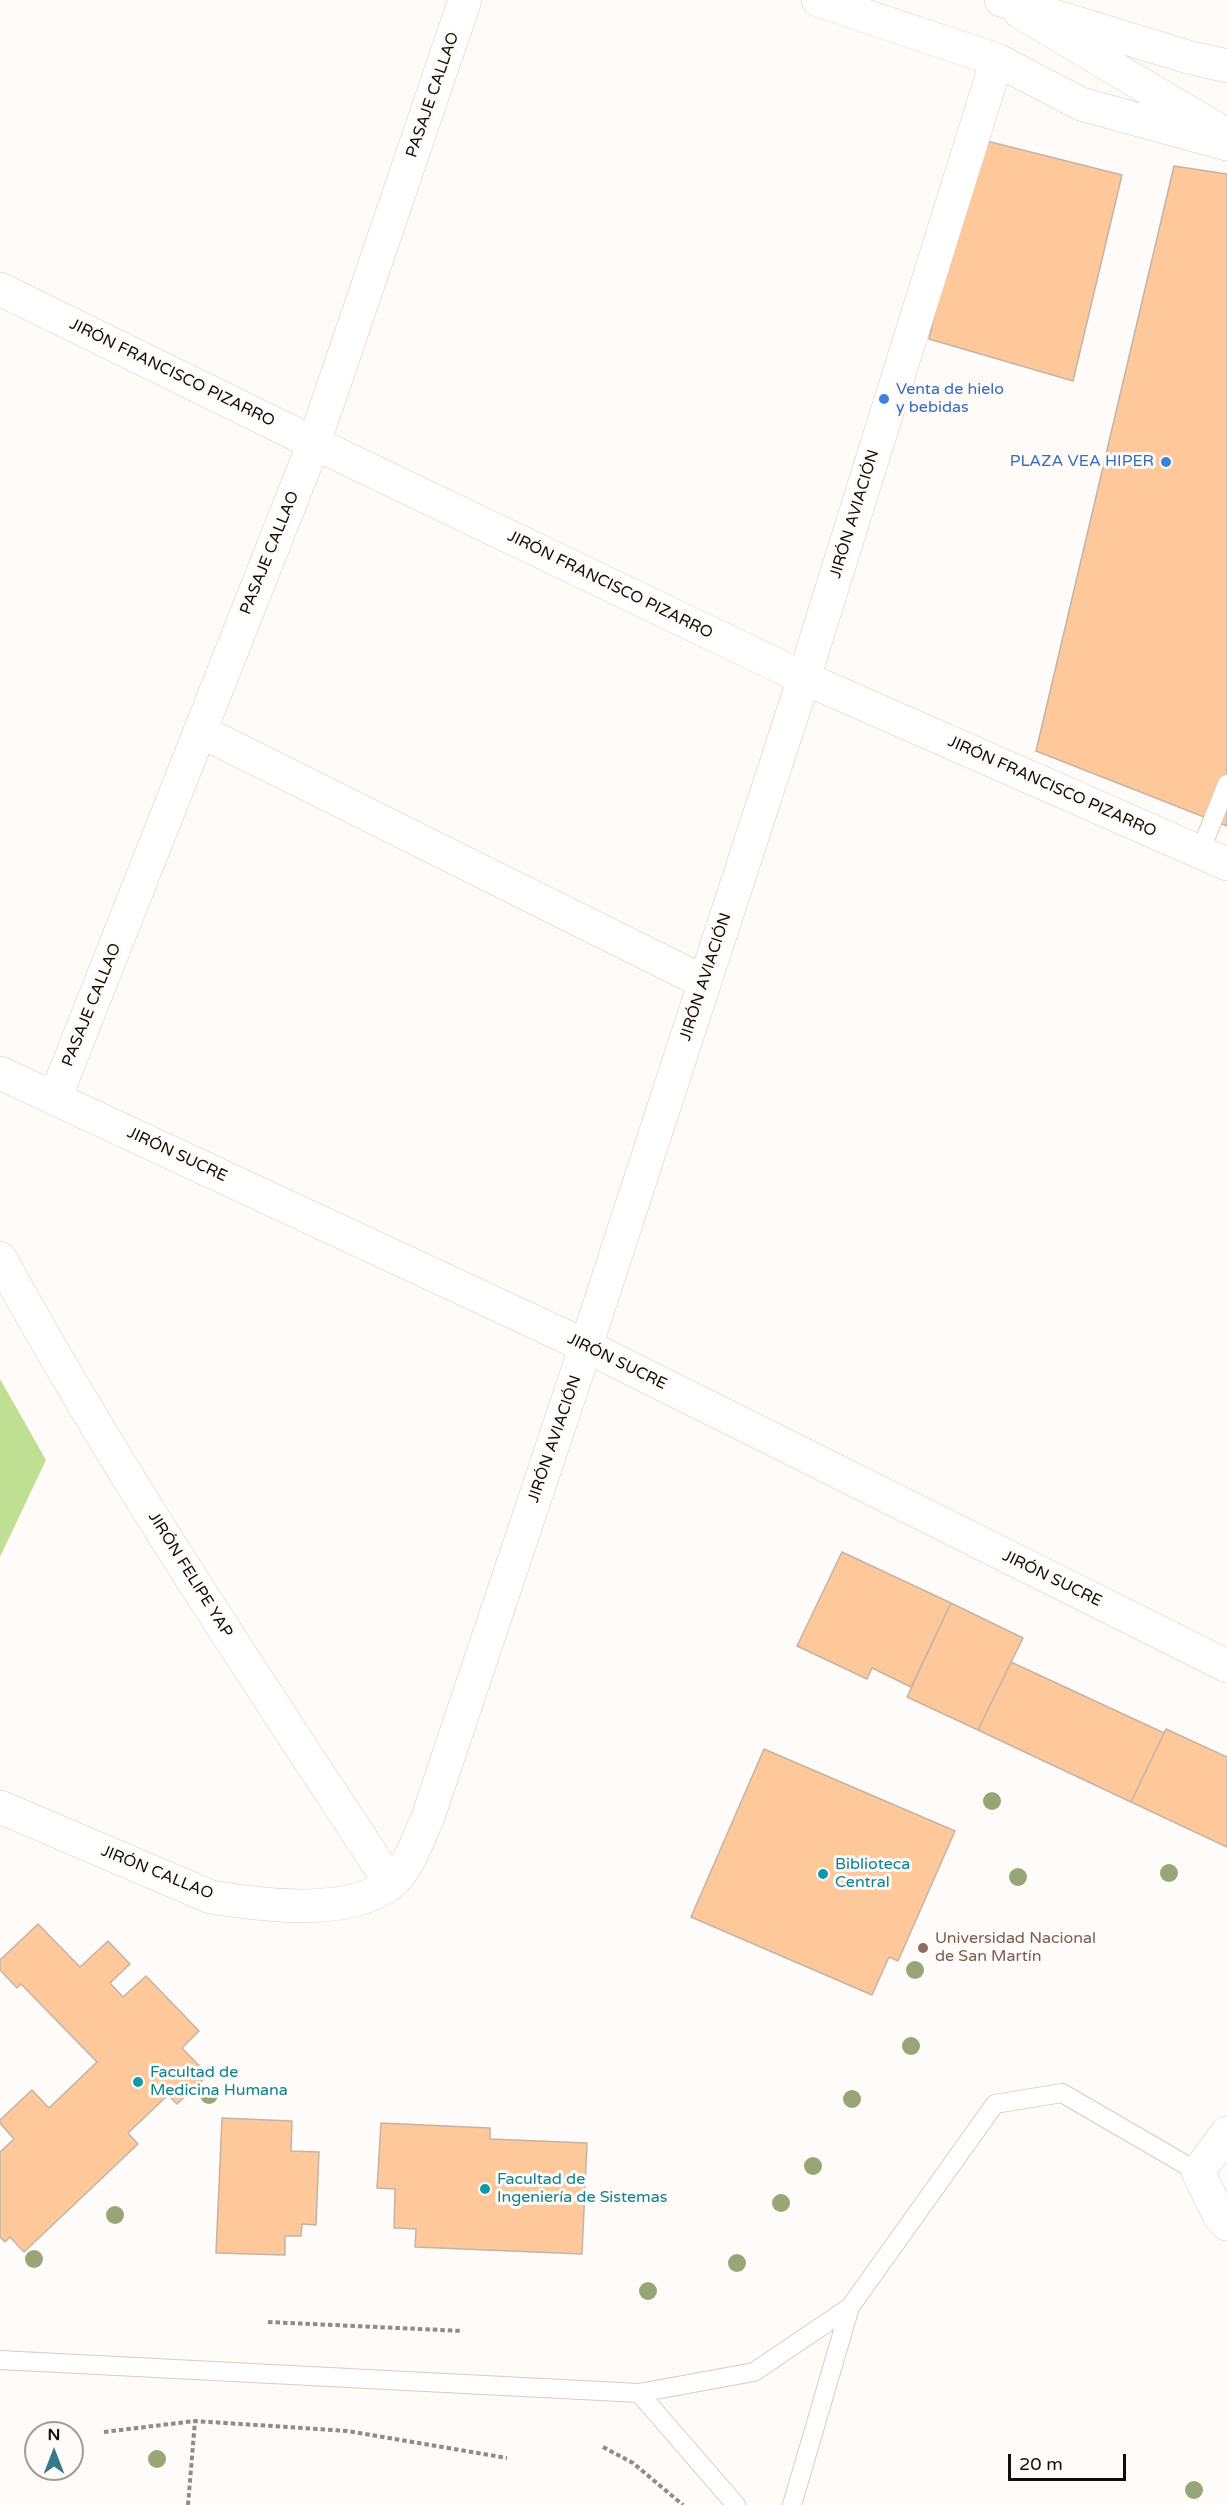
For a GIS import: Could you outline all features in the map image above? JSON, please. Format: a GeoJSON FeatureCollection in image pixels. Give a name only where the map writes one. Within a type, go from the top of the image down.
{"type":"FeatureCollection","features":[{"type":"Feature","properties":{"kind":"street","name":"PASAJE CALLAO"},"geometry":{"type":"LineString","coordinates":[[55,1098],[314,443],[465,0]]}},
{"type":"Feature","properties":{"kind":"street"},"geometry":{"type":"LineString","coordinates":[[818,0],[997,60],[1081,104],[1227,144]]}},
{"type":"Feature","properties":{"kind":"street"},"geometry":{"type":"LineString","coordinates":[[1000,0],[1188,57],[1227,66]]}},
{"type":"Feature","properties":{"kind":"street"},"geometry":{"type":"LineString","coordinates":[[1000,0],[1227,135]]}},
{"type":"Feature","properties":{"kind":"street","name":"JIRÓN AVIACIÓN"},"geometry":{"type":"LineString","coordinates":[[390,1884],[406,1865],[428,1817],[586,1346],[804,678],[997,60]]}},
{"type":"Feature","properties":{"kind":"street","name":"JIRÓN FRANCISCO PIZARRO"},"geometry":{"type":"LineString","coordinates":[[0,289],[314,443],[804,678],[1214,858]]}},
{"type":"Feature","properties":{"kind":"street"},"geometry":{"type":"LineString","coordinates":[[200,731],[704,982]]}},
{"type":"Feature","properties":{"kind":"street","name":"JIRÓN SUCRE"},"geometry":{"type":"LineString","coordinates":[[0,1073],[586,1346],[1227,1666]]}},
{"type":"Feature","properties":{"kind":"street","name":"JIRÓN FELIPE YAP"},"geometry":{"type":"LineString","coordinates":[[0,1258],[184,1568],[390,1884]]}},
{"type":"Feature","properties":{"kind":"street","name":"JIRÓN CALLAO"},"geometry":{"type":"LineString","coordinates":[[0,1807],[211,1897],[277,1905],[312,1905],[346,1902],[390,1884]]}},
{"type":"Feature","properties":{"kind":"street"},"geometry":{"type":"LineString","coordinates":[[1227,2133],[1198,2172],[1220,2217],[1227,2224]]}},
{"type":"Feature","properties":{"kind":"lane"},"geometry":{"type":"LineString","coordinates":[[1214,858],[1227,784]]}},
{"type":"Feature","properties":{"kind":"lane"},"geometry":{"type":"LineString","coordinates":[[792,2505],[850,2307],[995,2104],[1062,2093],[1198,2172]]}},
{"type":"Feature","properties":{"kind":"lane"},"geometry":{"type":"LineString","coordinates":[[0,2360],[639,2393],[754,2372],[850,2307]]}},
{"type":"Feature","properties":{"kind":"lane"},"geometry":{"type":"LineString","coordinates":[[639,2393],[736,2505]]}},
{"type":"Feature","properties":{"kind":"path"},"geometry":{"type":"LineString","coordinates":[[268,2322],[463,2331]]}},
{"type":"Feature","properties":{"kind":"path"},"geometry":{"type":"LineString","coordinates":[[188,2505],[195,2421]]}},
{"type":"Feature","properties":{"kind":"path"},"geometry":{"type":"LineString","coordinates":[[104,2432],[195,2421],[346,2431],[507,2458]]}},
{"type":"Feature","properties":{"kind":"path"},"geometry":{"type":"LineString","coordinates":[[603,2446],[633,2463],[683,2505]]}},
{"type":"Feature","properties":{"kind":"green space"},"geometry":{"type":"Polygon","coordinates":[[[0,1379],[46,1460],[0,1557],[0,1379]]]}},
{"type":"Feature","properties":{"kind":"building"},"geometry":{"type":"Polygon","coordinates":[[[975,138],[1122,175],[1073,381],[929,339],[975,138]]]}},
{"type":"Feature","properties":{"kind":"building","name":"PLAZA VEA HIPER"},"geometry":{"type":"Polygon","coordinates":[[[1174,166],[1227,174],[1227,826],[1036,751],[1174,166]]]}},
{"type":"Feature","properties":{"kind":"building"},"geometry":{"type":"Polygon","coordinates":[[[842,1552],[951,1603],[911,1687],[872,1668],[867,1679],[797,1646],[842,1552]]]}},
{"type":"Feature","properties":{"kind":"building"},"geometry":{"type":"Polygon","coordinates":[[[951,1603],[1023,1638],[978,1730],[907,1697],[951,1603]]]}},
{"type":"Feature","properties":{"kind":"building"},"geometry":{"type":"Polygon","coordinates":[[[1011,1662],[1164,1733],[1131,1802],[978,1730],[1011,1662]]]}},
{"type":"Feature","properties":{"kind":"building"},"geometry":{"type":"Polygon","coordinates":[[[1166,1729],[1227,1757],[1227,1847],[1131,1802],[1166,1729]]]}},
{"type":"Feature","properties":{"kind":"building","name":"Biblioteca Central"},"geometry":{"type":"Polygon","coordinates":[[[764,1749],[955,1831],[898,1961],[889,1957],[872,1995],[691,1917],[764,1749]]]}},
{"type":"Feature","properties":{"kind":"building","name":"Facultad de Medicina Humana"},"geometry":{"type":"Polygon","coordinates":[[[38,1924],[80,1967],[108,1941],[130,1964],[110,1983],[123,1997],[146,1976],[199,2031],[182,2048],[208,2075],[177,2104],[168,2095],[128,2133],[138,2144],[24,2252],[10,2237],[5,2242],[0,2237],[0,2152],[14,2139],[0,2120],[32,2090],[49,2108],[97,2062],[21,1984],[17,1988],[0,1970],[0,1960],[38,1924]]]}},
{"type":"Feature","properties":{"kind":"building"},"geometry":{"type":"Polygon","coordinates":[[[222,2118],[292,2121],[291,2151],[319,2152],[316,2225],[302,2224],[301,2236],[285,2236],[285,2255],[216,2253],[222,2118]]]}},
{"type":"Feature","properties":{"kind":"building","name":"Facultad de Ingeniería de Sistemas"},"geometry":{"type":"Polygon","coordinates":[[[381,2123],[490,2128],[490,2139],[587,2143],[582,2254],[415,2247],[416,2229],[394,2228],[395,2189],[377,2188],[381,2123]]]}},
{"type":"Feature","properties":{"kind":"place","name":"Venta de hielo y bebidas"},"geometry":{"type":"Point","coordinates":[884,399]}},
{"type":"Feature","properties":{"kind":"place","name":"PLAZA VEA HIPER"},"geometry":{"type":"Point","coordinates":[1166,462]}},
{"type":"Feature","properties":{"kind":"place","name":"Biblioteca Central"},"geometry":{"type":"Point","coordinates":[823,1874]}},
{"type":"Feature","properties":{"kind":"place","name":"Universidad Nacional de San Martín"},"geometry":{"type":"Point","coordinates":[923,1948]}},
{"type":"Feature","properties":{"kind":"place","name":"Facultad de Medicina Humana"},"geometry":{"type":"Point","coordinates":[138,2082]}},
{"type":"Feature","properties":{"kind":"place","name":"Facultad de Ingeniería de Sistemas"},"geometry":{"type":"Point","coordinates":[485,2189]}}]}
